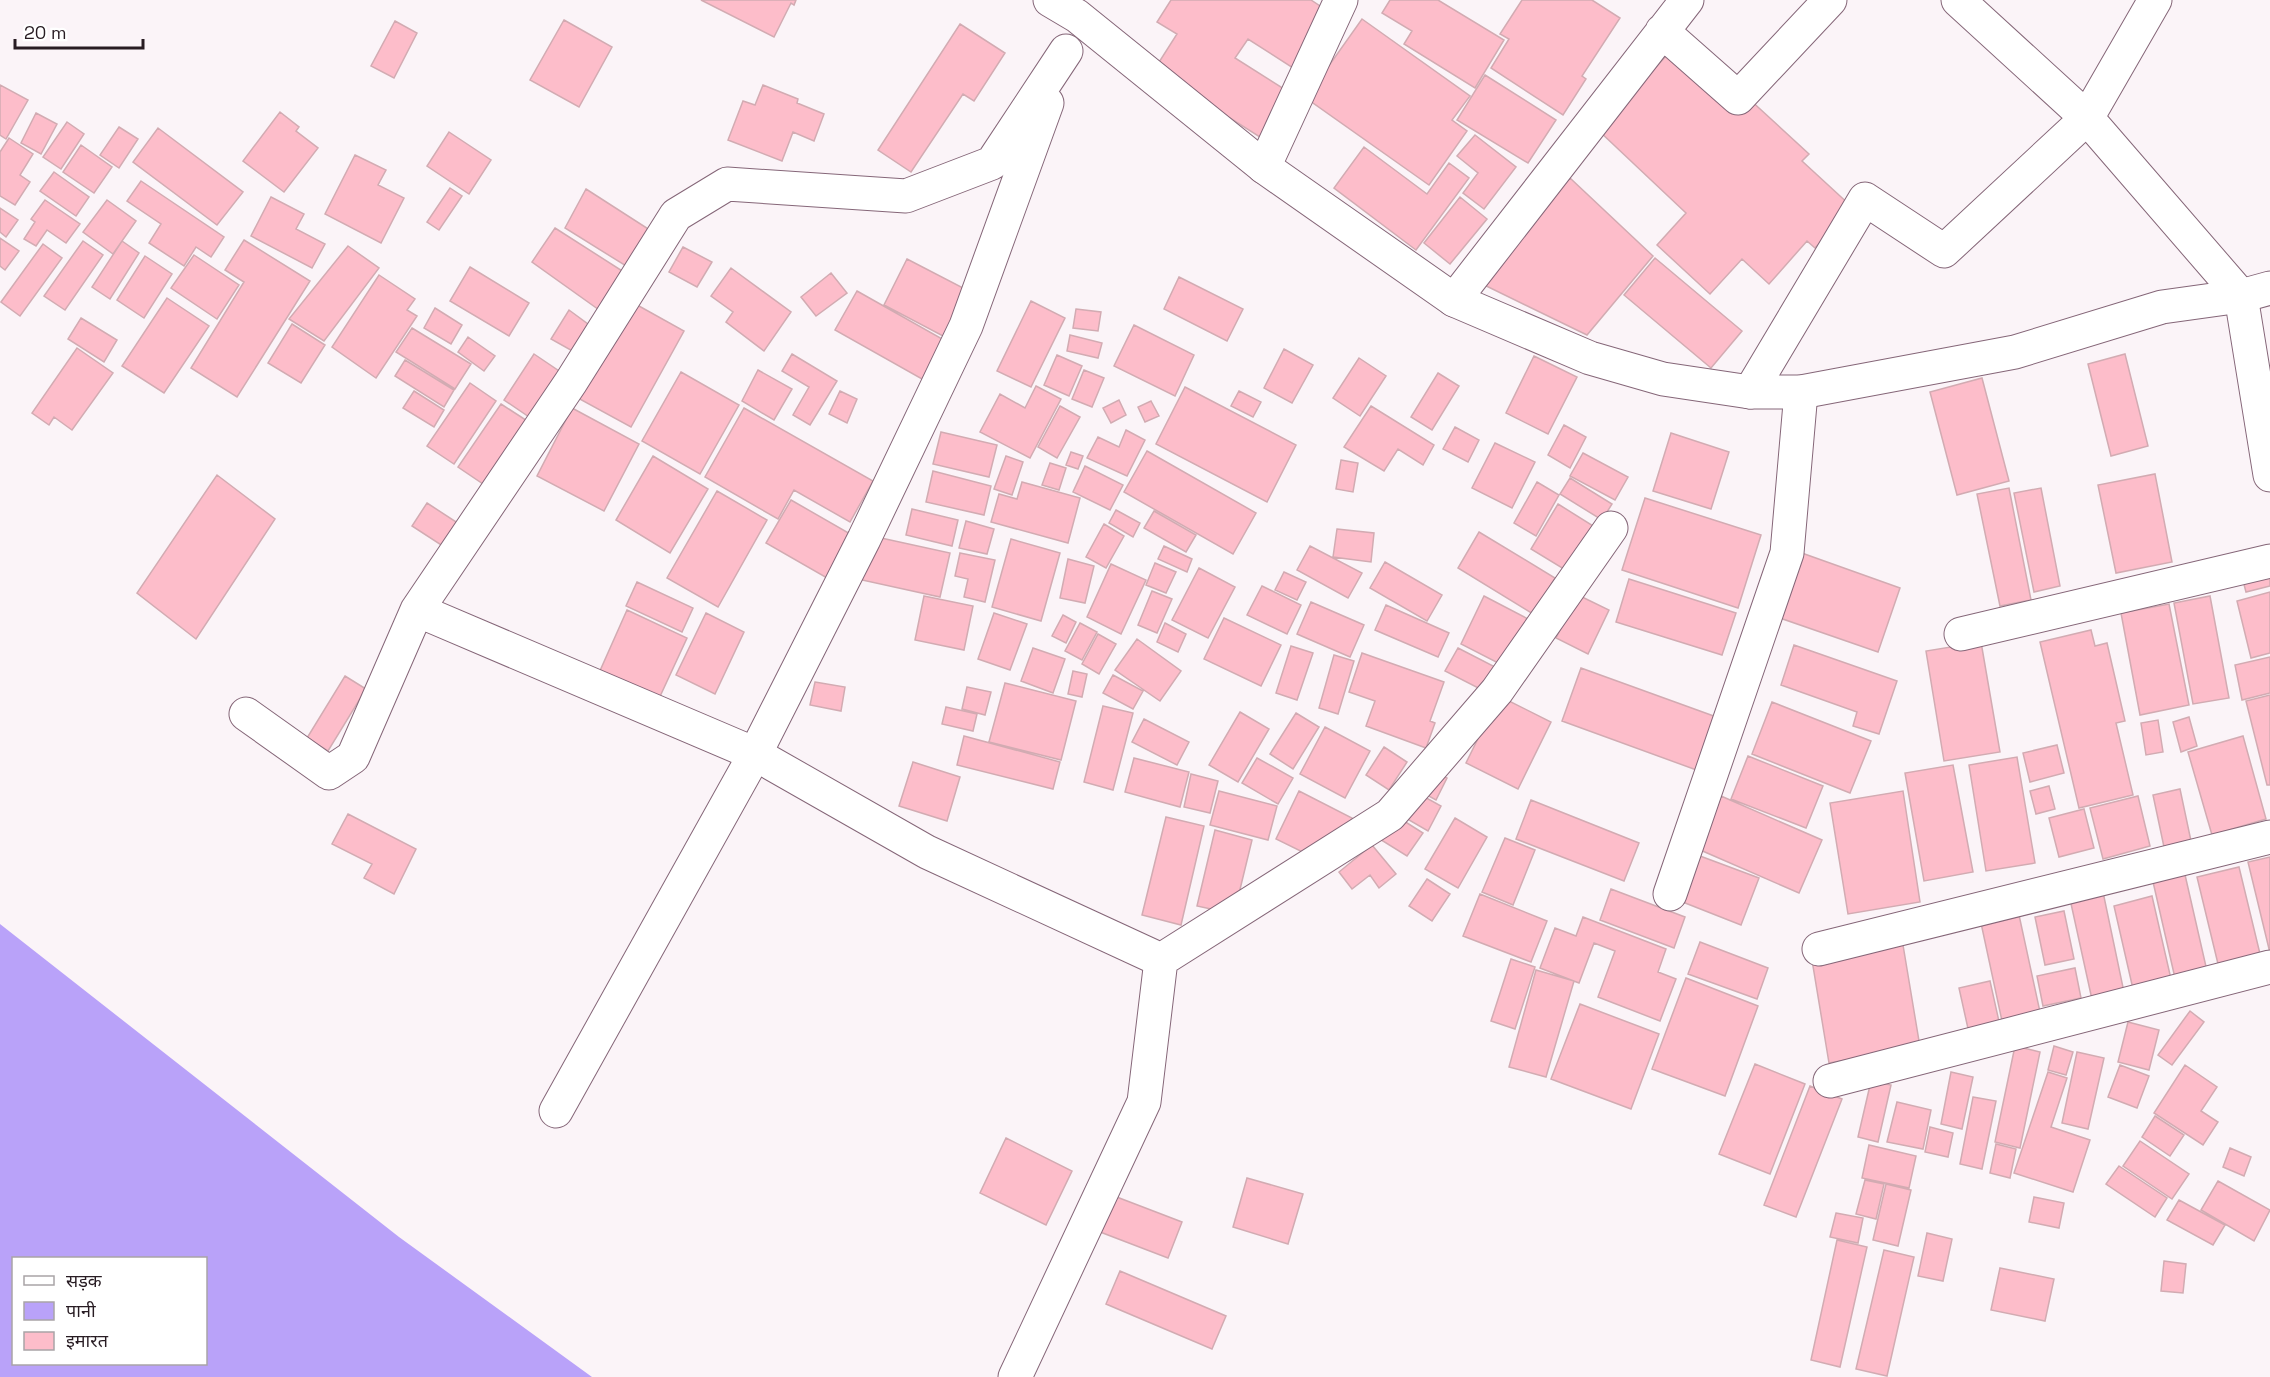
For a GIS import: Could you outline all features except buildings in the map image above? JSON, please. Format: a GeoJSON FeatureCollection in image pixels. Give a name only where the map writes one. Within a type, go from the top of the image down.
{"type":"FeatureCollection","features":[{"type":"Feature","properties":{"kind":"street"},"geometry":{"type":"LineString","coordinates":[[1264,167],[1341,0]]}},
{"type":"Feature","properties":{"kind":"street"},"geometry":{"type":"LineString","coordinates":[[1454,300],[1687,0]]}},
{"type":"Feature","properties":{"kind":"street"},"geometry":{"type":"LineString","coordinates":[[1662,31],[1738,98],[1830,0]]}},
{"type":"Feature","properties":{"kind":"street"},"geometry":{"type":"LineString","coordinates":[[1958,0],[2087,118],[2255,292],[2270,475]]}},
{"type":"Feature","properties":{"kind":"street"},"geometry":{"type":"LineString","coordinates":[[1750,392],[1865,199],[1944,251],[2087,118],[2155,0]]}},
{"type":"Feature","properties":{"kind":"street"},"geometry":{"type":"LineString","coordinates":[[1064,8],[1264,167],[1454,300],[1590,358],[1663,379],[1750,392],[1801,392],[2015,352],[2162,307],[2255,292]]}},
{"type":"Feature","properties":{"kind":"street"},"geometry":{"type":"LineString","coordinates":[[556,1111],[755,754],[864,539],[966,326],[1066,51],[1064,8]]}},
{"type":"Feature","properties":{"kind":"street"},"geometry":{"type":"LineString","coordinates":[[246,714],[329,772],[354,757],[417,610],[571,382],[676,215],[727,184],[906,196],[992,163],[1066,51]]}},
{"type":"Feature","properties":{"kind":"street"},"geometry":{"type":"LineString","coordinates":[[1670,894],[1787,553],[1801,392]]}},
{"type":"Feature","properties":{"kind":"street"},"geometry":{"type":"LineString","coordinates":[[1161,960],[1390,815],[1497,691],[1611,528]]}},
{"type":"Feature","properties":{"kind":"street"},"geometry":{"type":"LineString","coordinates":[[1961,634],[2270,561]]}},
{"type":"Feature","properties":{"kind":"street"},"geometry":{"type":"LineString","coordinates":[[417,610],[755,754],[927,852],[1161,960]]}},
{"type":"Feature","properties":{"kind":"street"},"geometry":{"type":"LineString","coordinates":[[1819,949],[2270,837]]}},
{"type":"Feature","properties":{"kind":"street"},"geometry":{"type":"LineString","coordinates":[[1015,1377],[1144,1102],[1161,960]]}},
{"type":"Feature","properties":{"kind":"street"},"geometry":{"type":"LineString","coordinates":[[1830,1081],[2270,967]]}},
{"type":"Feature","properties":{"kind":"water"},"geometry":{"type":"Polygon","coordinates":[[[0,924],[399,1237],[592,1377],[0,1377],[0,924]]]}}]}
